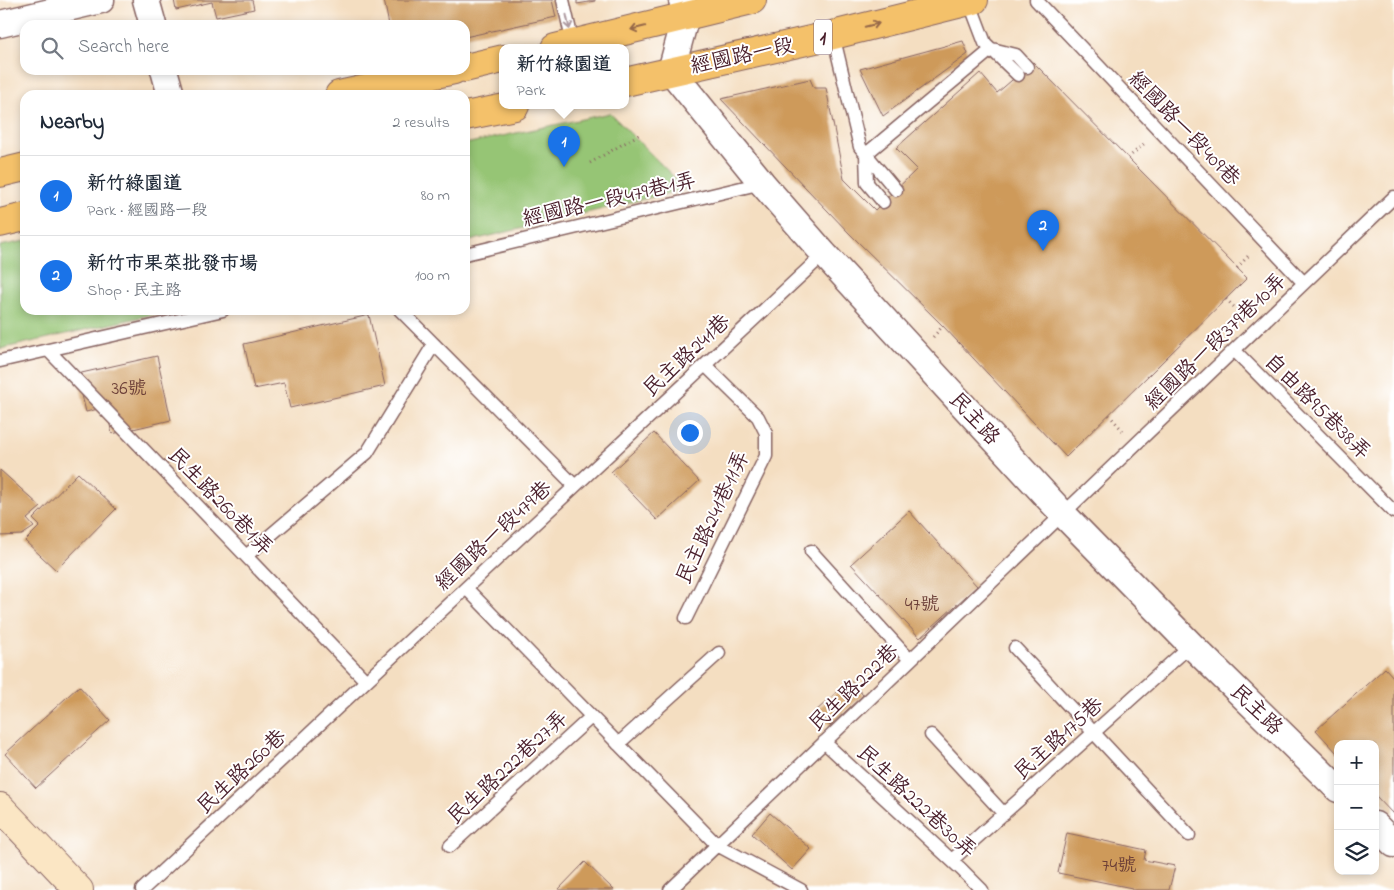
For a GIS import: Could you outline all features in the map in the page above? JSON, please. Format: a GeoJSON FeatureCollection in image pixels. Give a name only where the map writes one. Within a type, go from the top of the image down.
{"type":"FeatureCollection","features":[{"type":"Feature","properties":{"kind":"main road"},"geometry":{"type":"LineString","coordinates":[[570,44],[684,8],[752,0]]}},
{"type":"Feature","properties":{"kind":"main road","name":"經國路一段"},"geometry":{"type":"LineString","coordinates":[[629,81],[833,35],[972,1]]}},
{"type":"Feature","properties":{"kind":"main road"},"geometry":{"type":"LineString","coordinates":[[470,67],[499,61]]}},
{"type":"Feature","properties":{"kind":"main road"},"geometry":{"type":"LineString","coordinates":[[362,90],[431,75]]}},
{"type":"Feature","properties":{"kind":"main road"},"geometry":{"type":"LineString","coordinates":[[470,115],[500,109]]}},
{"type":"Feature","properties":{"kind":"main road"},"geometry":{"type":"LineString","coordinates":[[0,173],[20,168]]}},
{"type":"Feature","properties":{"kind":"main road"},"geometry":{"type":"LineString","coordinates":[[0,223],[20,218]]}},
{"type":"Feature","properties":{"kind":"street"},"geometry":{"type":"LineString","coordinates":[[0,24],[101,0]]}},
{"type":"Feature","properties":{"kind":"street"},"geometry":{"type":"LineString","coordinates":[[146,0],[151,20]]}},
{"type":"Feature","properties":{"kind":"street"},"geometry":{"type":"LineString","coordinates":[[671,71],[684,8]]}},
{"type":"Feature","properties":{"kind":"street","name":"民主路"},"geometry":{"type":"LineString","coordinates":[[671,71],[762,184],[1063,514],[1191,645],[1334,785]]}},
{"type":"Feature","properties":{"kind":"street"},"geometry":{"type":"LineString","coordinates":[[165,75],[170,90]]}},
{"type":"Feature","properties":{"kind":"street"},"geometry":{"type":"LineString","coordinates":[[0,807],[80,890]]}},
{"type":"Feature","properties":{"kind":"street"},"geometry":{"type":"LineString","coordinates":[[1379,829],[1394,844]]}},
{"type":"Feature","properties":{"kind":"lane"},"geometry":{"type":"LineString","coordinates":[[563,0],[564,44]]}},
{"type":"Feature","properties":{"kind":"lane","name":"經國路一段409巷"},"geometry":{"type":"LineString","coordinates":[[1036,0],[1304,283]]}},
{"type":"Feature","properties":{"kind":"lane"},"geometry":{"type":"LineString","coordinates":[[972,1],[985,43],[1023,71]]}},
{"type":"Feature","properties":{"kind":"lane"},"geometry":{"type":"LineString","coordinates":[[833,35],[860,147],[896,190]]}},
{"type":"Feature","properties":{"kind":"lane"},"geometry":{"type":"LineString","coordinates":[[866,154],[992,49]]}},
{"type":"Feature","properties":{"kind":"lane"},"geometry":{"type":"LineString","coordinates":[[866,154],[866,183],[883,202]]}},
{"type":"Feature","properties":{"kind":"lane","name":"經國路一段479巷1弄"},"geometry":{"type":"LineString","coordinates":[[470,253],[762,184]]}},
{"type":"Feature","properties":{"kind":"lane","name":"經國路一段379巷10弄"},"geometry":{"type":"LineString","coordinates":[[1063,514],[1394,197]]}},
{"type":"Feature","properties":{"kind":"lane","name":"民主路241巷"},"geometry":{"type":"LineString","coordinates":[[576,486],[824,254]]}},
{"type":"Feature","properties":{"kind":"lane"},"geometry":{"type":"LineString","coordinates":[[0,361],[201,315]]}},
{"type":"Feature","properties":{"kind":"lane","name":"經國路一段479巷"},"geometry":{"type":"LineString","coordinates":[[366,681],[576,486],[405,315]]}},
{"type":"Feature","properties":{"kind":"lane"},"geometry":{"type":"LineString","coordinates":[[246,556],[367,453],[434,344]]}},
{"type":"Feature","properties":{"kind":"lane","name":"民生路260巷1弄"},"geometry":{"type":"LineString","coordinates":[[48,350],[366,681]]}},
{"type":"Feature","properties":{"kind":"lane","name":"自由路95巷38弄"},"geometry":{"type":"LineString","coordinates":[[1234,350],[1394,512]]}},
{"type":"Feature","properties":{"kind":"lane","name":"民主路241巷11弄"},"geometry":{"type":"LineString","coordinates":[[686,618],[766,456],[766,434],[758,417],[705,365]]}},
{"type":"Feature","properties":{"kind":"lane","name":"民生路222巷"},"geometry":{"type":"LineString","coordinates":[[670,890],[1063,514]]}},
{"type":"Feature","properties":{"kind":"lane"},"geometry":{"type":"LineString","coordinates":[[811,551],[910,660]]}},
{"type":"Feature","properties":{"kind":"lane","name":"民生路222巷27弄"},"geometry":{"type":"LineString","coordinates":[[466,588],[717,845],[801,890]]}},
{"type":"Feature","properties":{"kind":"lane","name":"民主路175巷"},"geometry":{"type":"LineString","coordinates":[[952,860],[1191,645]]}},
{"type":"Feature","properties":{"kind":"lane"},"geometry":{"type":"LineString","coordinates":[[1016,648],[1189,835]]}},
{"type":"Feature","properties":{"kind":"lane"},"geometry":{"type":"LineString","coordinates":[[618,744],[719,653]]}},
{"type":"Feature","properties":{"kind":"lane","name":"民生路260巷"},"geometry":{"type":"LineString","coordinates":[[142,890],[366,681]]}},
{"type":"Feature","properties":{"kind":"lane","name":"民生路222巷27弄"},"geometry":{"type":"LineString","coordinates":[[450,846],[591,717]]}},
{"type":"Feature","properties":{"kind":"lane"},"geometry":{"type":"LineString","coordinates":[[931,735],[1004,814]]}},
{"type":"Feature","properties":{"kind":"lane","name":"民生路222巷30弄"},"geometry":{"type":"LineString","coordinates":[[824,742],[982,890]]}},
{"type":"Feature","properties":{"kind":"path"},"geometry":{"type":"LineString","coordinates":[[590,163],[640,134]]}},
{"type":"Feature","properties":{"kind":"green space"},"geometry":{"type":"Polygon","coordinates":[[[610,113],[686,189],[470,241],[470,143],[610,113]]]}},
{"type":"Feature","properties":{"kind":"green space"},"geometry":{"type":"Polygon","coordinates":[[[20,242],[20,315],[150,315],[0,349],[0,246],[20,242]]]}},
{"type":"Feature","properties":{"kind":"building"},"geometry":{"type":"Polygon","coordinates":[[[174,0],[252,0],[254,9],[216,17],[212,2],[176,10],[174,0]]]}},
{"type":"Feature","properties":{"kind":"building"},"geometry":{"type":"Polygon","coordinates":[[[384,0],[552,0],[556,17],[470,36],[470,20],[388,20],[384,0]]]}},
{"type":"Feature","properties":{"kind":"building"},"geometry":{"type":"Polygon","coordinates":[[[577,0],[595,0],[595,1],[577,4],[577,0]]]}},
{"type":"Feature","properties":{"kind":"building"},"geometry":{"type":"Polygon","coordinates":[[[963,41],[968,54],[883,116],[860,69],[963,41]]]}},
{"type":"Feature","properties":{"kind":"building"},"geometry":{"type":"Polygon","coordinates":[[[1033,62],[1247,278],[1066,457],[943,326],[849,233],[721,99],[810,79],[814,88],[826,88],[844,179],[875,210],[917,169],[896,148],[980,73],[997,93],[1033,62]]]}},
{"type":"Feature","properties":{"kind":"building"},"geometry":{"type":"Polygon","coordinates":[[[369,315],[385,386],[290,408],[284,383],[254,389],[244,344],[369,315]]]}},
{"type":"Feature","properties":{"kind":"building"},"geometry":{"type":"Polygon","coordinates":[[[157,356],[171,420],[112,434],[106,407],[86,412],[77,374],[157,356]]]}},
{"type":"Feature","properties":{"kind":"building"},"geometry":{"type":"Polygon","coordinates":[[[654,433],[699,481],[657,520],[611,472],[654,433]]]}},
{"type":"Feature","properties":{"kind":"building"},"geometry":{"type":"Polygon","coordinates":[[[0,470],[41,507],[27,519],[34,527],[22,535],[0,536],[0,470]]]}},
{"type":"Feature","properties":{"kind":"building"},"geometry":{"type":"Polygon","coordinates":[[[78,473],[116,509],[56,570],[25,541],[40,526],[33,519],[78,473]]]}},
{"type":"Feature","properties":{"kind":"building"},"geometry":{"type":"Polygon","coordinates":[[[909,511],[977,586],[920,638],[851,564],[909,511]]]}},
{"type":"Feature","properties":{"kind":"building"},"geometry":{"type":"Polygon","coordinates":[[[1385,668],[1394,678],[1393,814],[1379,799],[1379,740],[1334,740],[1334,750],[1316,730],[1385,668]]]}},
{"type":"Feature","properties":{"kind":"building"},"geometry":{"type":"Polygon","coordinates":[[[850,680],[863,695],[830,726],[816,711],[850,680]]]}},
{"type":"Feature","properties":{"kind":"building"},"geometry":{"type":"Polygon","coordinates":[[[79,686],[110,720],[36,788],[5,754],[79,686]]]}},
{"type":"Feature","properties":{"kind":"building"},"geometry":{"type":"Polygon","coordinates":[[[770,813],[811,849],[792,870],[752,834],[770,813]]]}},
{"type":"Feature","properties":{"kind":"building"},"geometry":{"type":"Polygon","coordinates":[[[1067,833],[1146,850],[1144,860],[1175,866],[1169,890],[1132,890],[1132,888],[1058,873],[1067,833]]]}},
{"type":"Feature","properties":{"kind":"building"},"geometry":{"type":"Polygon","coordinates":[[[585,862],[614,890],[558,890],[585,862]]]}},
{"type":"Feature","properties":{"kind":"place","name":"新竹綠園道"},"geometry":{"type":"Point","coordinates":[564,167]}},
{"type":"Feature","properties":{"kind":"place","name":"新竹市果菜批發市場"},"geometry":{"type":"Point","coordinates":[1043,251]}}]}
